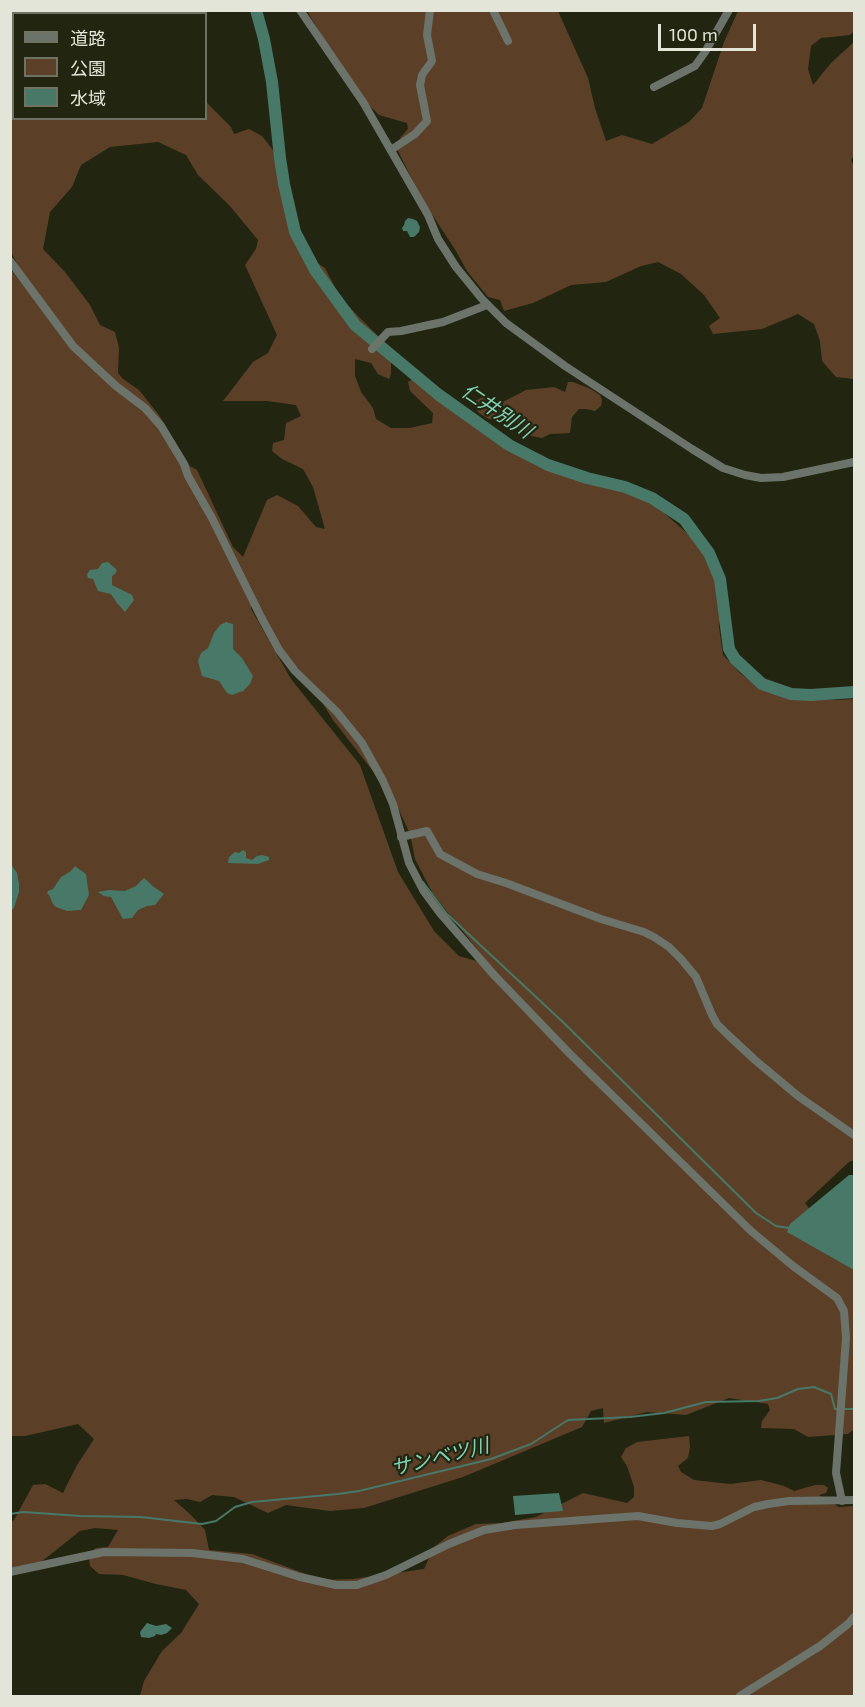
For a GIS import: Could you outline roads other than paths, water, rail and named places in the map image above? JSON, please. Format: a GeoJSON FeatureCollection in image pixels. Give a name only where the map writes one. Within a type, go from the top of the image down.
{"type":"FeatureCollection","features":[{"type":"Feature","properties":{"kind":"street"},"geometry":{"type":"LineString","coordinates":[[300,10],[363,102],[428,215],[438,239],[456,267],[487,305],[506,323],[542,350],[723,468],[761,478],[783,477],[855,462]]}},
{"type":"Feature","properties":{"kind":"street"},"geometry":{"type":"LineString","coordinates":[[391,150],[415,134],[427,122],[420,85],[422,75],[432,61],[427,35],[430,10]]}},
{"type":"Feature","properties":{"kind":"street"},"geometry":{"type":"LineString","coordinates":[[493,10],[508,41]]}},
{"type":"Feature","properties":{"kind":"street"},"geometry":{"type":"LineString","coordinates":[[654,87],[695,66],[729,10]]}},
{"type":"Feature","properties":{"kind":"street"},"geometry":{"type":"LineString","coordinates":[[10,261],[73,346],[116,386],[145,408],[160,426],[184,464],[188,476],[212,518],[279,650],[295,671],[337,712],[362,743],[393,804],[409,863],[423,890],[440,913],[494,975],[569,1053],[751,1231],[837,1298],[844,1311],[846,1322],[836,1473],[842,1501]]}},
{"type":"Feature","properties":{"kind":"street"},"geometry":{"type":"LineString","coordinates":[[372,349],[388,332],[443,322],[487,305]]}},
{"type":"Feature","properties":{"kind":"street"},"geometry":{"type":"LineString","coordinates":[[401,837],[427,831],[440,854],[477,874],[654,937],[669,947],[696,977],[712,1015],[727,1034],[798,1096],[855,1135]]}},
{"type":"Feature","properties":{"kind":"street"},"geometry":{"type":"LineString","coordinates":[[10,1572],[104,1552],[182,1552],[243,1559],[336,1585],[357,1585],[373,1581],[449,1544],[484,1530],[526,1524],[638,1516],[712,1526],[754,1507],[768,1504],[789,1501],[855,1500]]}},
{"type":"Feature","properties":{"kind":"street"},"geometry":{"type":"LineString","coordinates":[[740,1696],[820,1646],[855,1617]]}},
{"type":"Feature","properties":{"kind":"water"},"geometry":{"type":"Polygon","coordinates":[[[408,218],[417,221],[420,227],[414,237],[410,237],[402,228],[408,218]]]}},
{"type":"Feature","properties":{"kind":"water"},"geometry":{"type":"Polygon","coordinates":[[[108,562],[117,570],[112,576],[112,585],[132,595],[134,600],[125,612],[111,594],[98,591],[93,579],[88,578],[87,574],[90,570],[98,569],[102,563],[108,562]]]}},
{"type":"Feature","properties":{"kind":"water"},"geometry":{"type":"Polygon","coordinates":[[[226,622],[233,624],[233,649],[242,658],[253,676],[250,684],[243,691],[232,695],[227,693],[219,681],[202,676],[198,661],[201,653],[208,648],[214,633],[220,625],[226,622]]]}},
{"type":"Feature","properties":{"kind":"water"},"geometry":{"type":"Polygon","coordinates":[[[243,850],[246,852],[246,858],[252,860],[262,855],[269,857],[269,860],[258,864],[228,863],[229,857],[243,850]]]}},
{"type":"Feature","properties":{"kind":"water"},"geometry":{"type":"Polygon","coordinates":[[[11,864],[17,873],[19,892],[11,911],[11,864]]]}},
{"type":"Feature","properties":{"kind":"water"},"geometry":{"type":"Polygon","coordinates":[[[75,866],[86,874],[89,895],[81,910],[67,911],[56,907],[47,893],[75,866]]]}},
{"type":"Feature","properties":{"kind":"water"},"geometry":{"type":"Polygon","coordinates":[[[144,878],[164,894],[155,905],[138,910],[132,918],[123,919],[111,897],[98,892],[125,891],[136,886],[144,878]]]}},
{"type":"Feature","properties":{"kind":"water"},"geometry":{"type":"Polygon","coordinates":[[[849,1175],[854,1175],[854,1270],[787,1232],[790,1224],[849,1175]]]}},
{"type":"Feature","properties":{"kind":"water"},"geometry":{"type":"Polygon","coordinates":[[[559,1493],[563,1511],[515,1515],[513,1496],[559,1493]]]}},
{"type":"Feature","properties":{"kind":"water"},"geometry":{"type":"Polygon","coordinates":[[[147,1623],[156,1626],[166,1624],[172,1628],[161,1635],[141,1637],[140,1632],[147,1623]]]}},
{"type":"Feature","properties":{"kind":"waterway","name":"仁井別川"},"geometry":{"type":"LineString","coordinates":[[256,10],[272,82],[280,158],[295,232],[315,270],[355,325],[439,395],[509,445],[548,465],[625,487],[652,498],[684,519],[709,553],[720,579],[729,649],[735,659],[762,684],[791,694],[854,692]]}},
{"type":"Feature","properties":{"kind":"waterway"},"geometry":{"type":"LineString","coordinates":[[423,882],[447,914],[565,1024],[756,1213],[776,1226],[789,1228]]}},
{"type":"Feature","properties":{"kind":"waterway","name":"サンベツ川"},"geometry":{"type":"LineString","coordinates":[[10,1514],[23,1512],[141,1517],[202,1524],[216,1521],[235,1507],[252,1502],[359,1491],[491,1459],[531,1444],[568,1420],[664,1413],[706,1402],[759,1401],[777,1398],[798,1389],[814,1387],[831,1394],[835,1409],[854,1409]]}}]}
